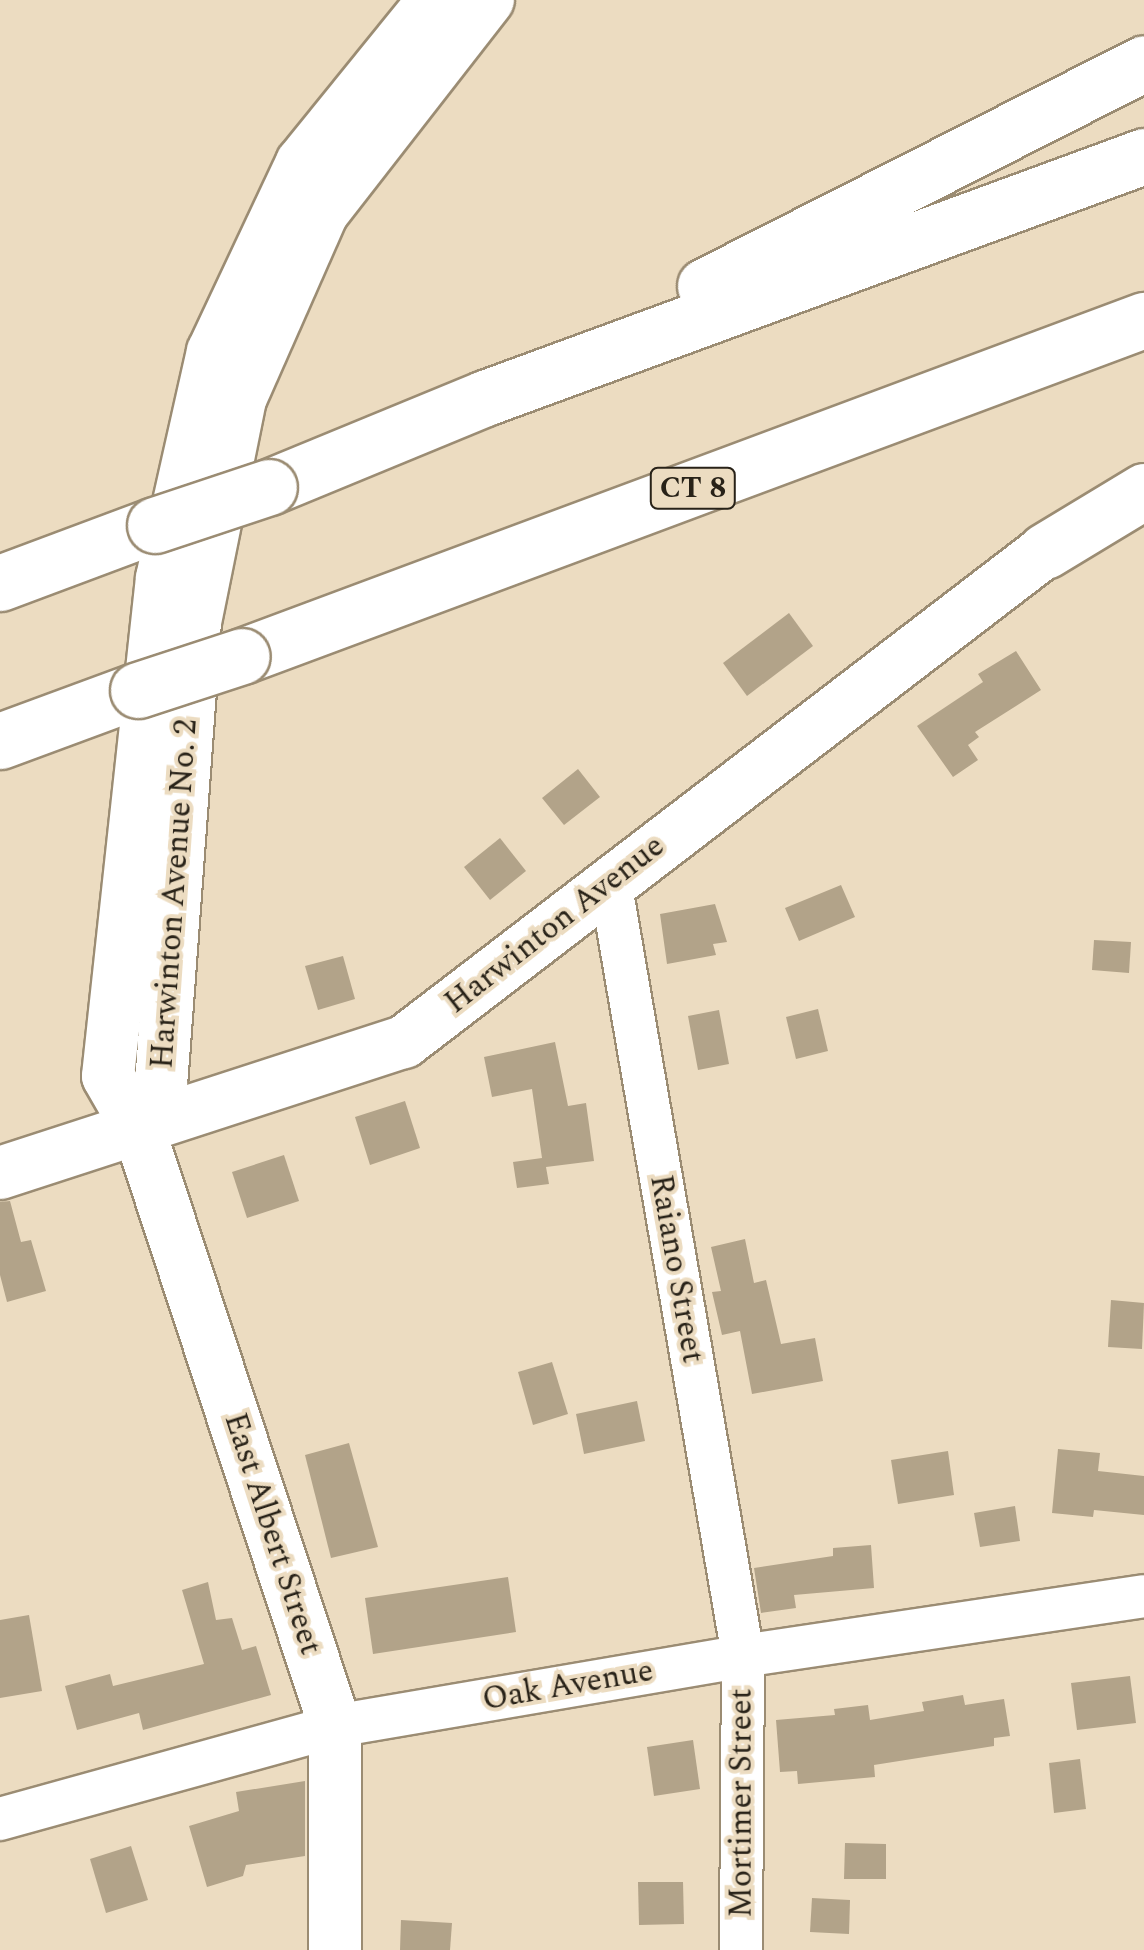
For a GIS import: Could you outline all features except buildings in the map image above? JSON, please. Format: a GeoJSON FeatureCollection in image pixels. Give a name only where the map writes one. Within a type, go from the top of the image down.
{"type":"FeatureCollection","features":[{"type":"Feature","properties":{"kind":"highway"},"geometry":{"type":"LineString","coordinates":[[485,398],[1144,63]]}},
{"type":"Feature","properties":{"kind":"highway"},"geometry":{"type":"LineString","coordinates":[[0,582],[269,486],[485,398],[1144,156]]}},
{"type":"Feature","properties":{"kind":"highway","name":"CT 8"},"geometry":{"type":"LineString","coordinates":[[0,742],[242,656],[1144,320]]}},
{"type":"Feature","properties":{"kind":"highway"},"geometry":{"type":"LineString","coordinates":[[1045,551],[1144,491]]}},
{"type":"Feature","properties":{"kind":"main road","name":"Harwinton Avenue No. 2"},"geometry":{"type":"LineString","coordinates":[[139,1130],[108,1076],[162,578],[214,352],[302,163],[434,0]]}},
{"type":"Feature","properties":{"kind":"main road","name":"Harwinton Avenue No. 2"},"geometry":{"type":"LineString","coordinates":[[139,1130],[161,1084],[195,622],[240,400],[322,214],[488,0]]}},
{"type":"Feature","properties":{"kind":"main road","name":"Harwinton Avenue"},"geometry":{"type":"LineString","coordinates":[[0,1172],[404,1042],[1045,551]]}},
{"type":"Feature","properties":{"kind":"main road","name":"East Albert Street"},"geometry":{"type":"LineString","coordinates":[[139,1130],[335,1726],[335,1950]]}},
{"type":"Feature","properties":{"kind":"street","name":"Raiano Street"},"geometry":{"type":"LineString","coordinates":[[610,882],[743,1656]]}},
{"type":"Feature","properties":{"kind":"street","name":"Oak Avenue"},"geometry":{"type":"LineString","coordinates":[[0,1819],[335,1726],[743,1656],[1144,1596]]}},
{"type":"Feature","properties":{"kind":"street","name":"Mortimer Street"},"geometry":{"type":"LineString","coordinates":[[741,1950],[743,1656]]}}]}
